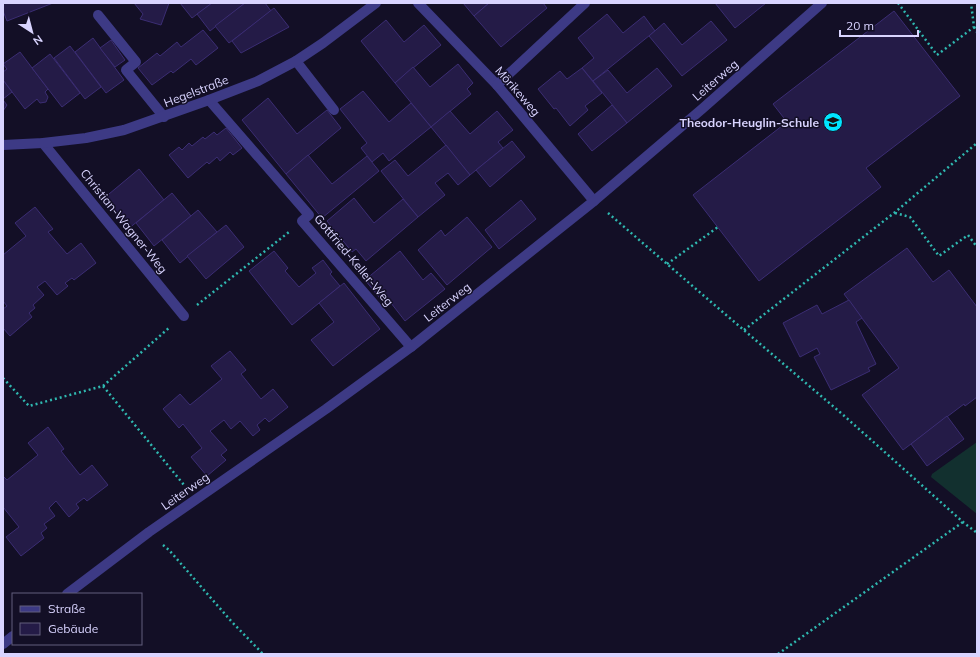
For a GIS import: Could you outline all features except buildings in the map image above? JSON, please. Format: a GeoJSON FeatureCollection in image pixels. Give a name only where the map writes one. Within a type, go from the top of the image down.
{"type":"FeatureCollection","features":[{"type":"Feature","properties":{"kind":"street","name":"Hegelstraße"},"geometry":{"type":"LineString","coordinates":[[3,145],[44,143],[86,138],[124,130],[209,100],[258,81],[296,61],[323,43],[376,3]]}},
{"type":"Feature","properties":{"kind":"street","name":"Mörikeweg"},"geometry":{"type":"LineString","coordinates":[[418,3],[497,85],[594,201]]}},
{"type":"Feature","properties":{"kind":"street"},"geometry":{"type":"LineString","coordinates":[[497,85],[585,3]]}},
{"type":"Feature","properties":{"kind":"street","name":"Leiterweg"},"geometry":{"type":"LineString","coordinates":[[68,593],[149,532],[326,409],[411,347],[594,201],[702,109],[822,3]]}},
{"type":"Feature","properties":{"kind":"street"},"geometry":{"type":"LineString","coordinates":[[98,16],[136,62],[126,70],[164,117]]}},
{"type":"Feature","properties":{"kind":"street"},"geometry":{"type":"LineString","coordinates":[[296,61],[334,110]]}},
{"type":"Feature","properties":{"kind":"street","name":"Gottfried-Keller-Weg"},"geometry":{"type":"LineString","coordinates":[[209,100],[309,215],[302,221],[411,347]]}},
{"type":"Feature","properties":{"kind":"street","name":"Christian-Wagner-Weg"},"geometry":{"type":"LineString","coordinates":[[44,143],[184,316]]}},
{"type":"Feature","properties":{"kind":"street"},"geometry":{"type":"LineString","coordinates":[[3,644],[12,637]]}},
{"type":"Feature","properties":{"kind":"path"},"geometry":{"type":"LineString","coordinates":[[898,3],[937,55],[974,27]]}},
{"type":"Feature","properties":{"kind":"path"},"geometry":{"type":"LineString","coordinates":[[971,3],[974,27],[977,32]]}},
{"type":"Feature","properties":{"kind":"path"},"geometry":{"type":"LineString","coordinates":[[744,330],[894,213],[977,143]]}},
{"type":"Feature","properties":{"kind":"path"},"geometry":{"type":"LineString","coordinates":[[594,201],[841,412],[977,533]]}},
{"type":"Feature","properties":{"kind":"path"},"geometry":{"type":"LineString","coordinates":[[894,213],[910,217],[939,256],[968,235],[977,247]]}},
{"type":"Feature","properties":{"kind":"path"},"geometry":{"type":"LineString","coordinates":[[3,378],[29,406],[103,386],[184,316],[302,221]]}},
{"type":"Feature","properties":{"kind":"path"},"geometry":{"type":"LineString","coordinates":[[667,264],[718,227]]}},
{"type":"Feature","properties":{"kind":"path"},"geometry":{"type":"LineString","coordinates":[[103,386],[196,499]]}},
{"type":"Feature","properties":{"kind":"path"},"geometry":{"type":"LineString","coordinates":[[778,654],[963,522]]}},
{"type":"Feature","properties":{"kind":"path"},"geometry":{"type":"LineString","coordinates":[[149,532],[170,550],[231,621],[262,654]]}},
{"type":"Feature","properties":{"kind":"green space"},"geometry":{"type":"Polygon","coordinates":[[[977,442],[977,514],[931,477],[932,474],[977,442]]]}},
{"type":"Feature","properties":{"kind":"place","name":"Theodor-Heuglin-Schule"},"geometry":{"type":"Point","coordinates":[833,122]}}]}
